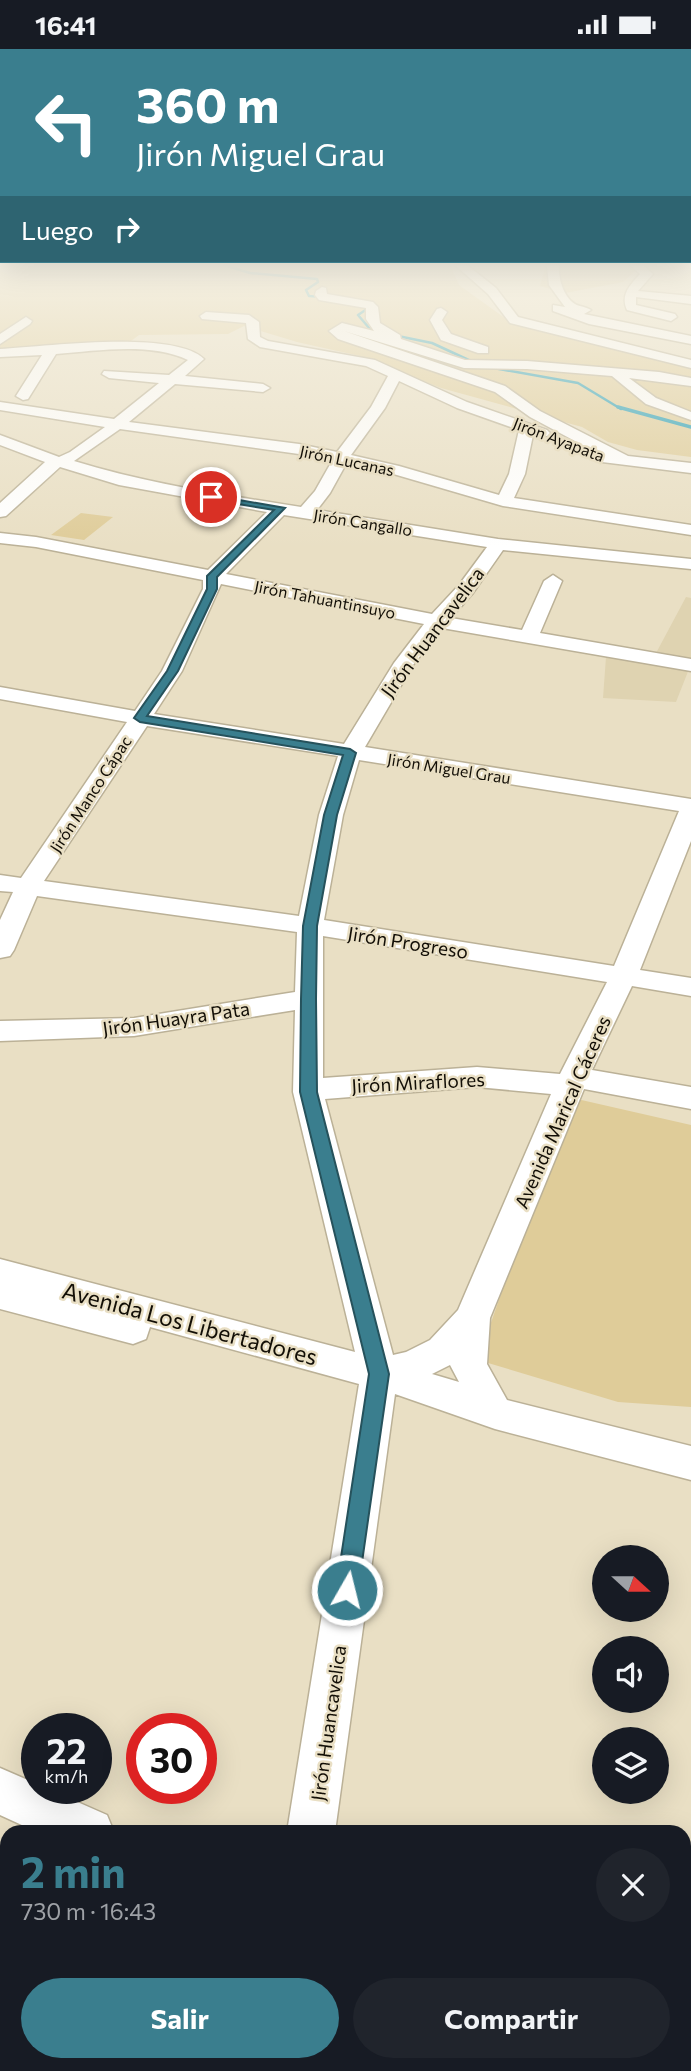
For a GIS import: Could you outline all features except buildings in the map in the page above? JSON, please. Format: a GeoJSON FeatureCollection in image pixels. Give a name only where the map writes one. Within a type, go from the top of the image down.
{"type":"FeatureCollection","features":[{"type":"Feature","properties":{"kind":"street"},"geometry":{"type":"LineString","coordinates":[[23,395],[46,359]]}},
{"type":"Feature","properties":{"kind":"street"},"geometry":{"type":"LineString","coordinates":[[0,512],[50,466],[76,455],[197,359]]}},
{"type":"Feature","properties":{"kind":"street","name":"Jirón Ayapata"},"geometry":{"type":"LineString","coordinates":[[354,359],[396,373],[462,405],[527,426],[596,456],[691,468]]}},
{"type":"Feature","properties":{"kind":"street"},"geometry":{"type":"LineString","coordinates":[[412,359],[500,389],[535,414],[625,461]]}},
{"type":"Feature","properties":{"kind":"street"},"geometry":{"type":"LineString","coordinates":[[451,359],[464,364],[519,364],[659,376],[691,382]]}},
{"type":"Feature","properties":{"kind":"street"},"geometry":{"type":"LineString","coordinates":[[504,359],[519,364]]}},
{"type":"Feature","properties":{"kind":"street"},"geometry":{"type":"LineString","coordinates":[[672,359],[691,364]]}},
{"type":"Feature","properties":{"kind":"street"},"geometry":{"type":"LineString","coordinates":[[192,398],[243,368]]}},
{"type":"Feature","properties":{"kind":"street"},"geometry":{"type":"LineString","coordinates":[[306,512],[322,493],[342,456],[378,408],[396,373]]}},
{"type":"Feature","properties":{"kind":"street"},"geometry":{"type":"LineString","coordinates":[[617,374],[636,393],[649,401],[691,416]]}},
{"type":"Feature","properties":{"kind":"street"},"geometry":{"type":"LineString","coordinates":[[109,375],[167,381],[221,381],[263,388]]}},
{"type":"Feature","properties":{"kind":"street","name":"Jirón Lucanas"},"geometry":{"type":"LineString","coordinates":[[0,406],[342,456],[503,501],[691,530]]}},
{"type":"Feature","properties":{"kind":"street"},"geometry":{"type":"LineString","coordinates":[[503,501],[512,490],[518,473],[527,426]]}},
{"type":"Feature","properties":{"kind":"street","name":"Jirón Cangallo"},"geometry":{"type":"LineString","coordinates":[[0,440],[119,480],[498,544],[691,564]]}},
{"type":"Feature","properties":{"kind":"street","name":"Jirón Manco Cápac"},"geometry":{"type":"LineString","coordinates":[[0,950],[28,887],[172,671],[212,589],[212,576],[281,508]]}},
{"type":"Feature","properties":{"kind":"street"},"geometry":{"type":"LineString","coordinates":[[540,548],[561,511]]}},
{"type":"Feature","properties":{"kind":"street","name":"Jirón Tahuantinsuyo"},"geometry":{"type":"LineString","coordinates":[[0,538],[36,542],[437,621],[691,665]]}},
{"type":"Feature","properties":{"kind":"street","name":"Jirón Huancavelica"},"geometry":{"type":"LineString","coordinates":[[313,1825],[379,1374],[309,1092],[310,926],[331,815],[350,753],[404,663],[466,589],[498,544]]}},
{"type":"Feature","properties":{"kind":"street"},"geometry":{"type":"LineString","coordinates":[[528,636],[553,580]]}},
{"type":"Feature","properties":{"kind":"street","name":"Jirón Miguel Grau"},"geometry":{"type":"LineString","coordinates":[[0,693],[691,809]]}},
{"type":"Feature","properties":{"kind":"street","name":"Avenida Marical Cáceres"},"geometry":{"type":"LineString","coordinates":[[495,1413],[468,1365],[472,1318],[573,1081],[623,977],[691,809]]}},
{"type":"Feature","properties":{"kind":"street","name":"Jirón Progreso"},"geometry":{"type":"LineString","coordinates":[[0,883],[310,926],[691,988]]}},
{"type":"Feature","properties":{"kind":"street","name":"Jirón Huayra Pata"},"geometry":{"type":"LineString","coordinates":[[0,1031],[134,1027],[309,999]]}},
{"type":"Feature","properties":{"kind":"street","name":"Jirón Miraflores"},"geometry":{"type":"LineString","coordinates":[[309,1092],[337,1086],[477,1077],[573,1081],[691,1098]]}},
{"type":"Feature","properties":{"kind":"street","name":"Avenida Los Libertadores"},"geometry":{"type":"LineString","coordinates":[[0,1273],[379,1374],[452,1396],[495,1413],[691,1463]]}},
{"type":"Feature","properties":{"kind":"street","name":"Avenida Los Libertadores"},"geometry":{"type":"LineString","coordinates":[[0,1294],[309,1374],[379,1374]]}},
{"type":"Feature","properties":{"kind":"street"},"geometry":{"type":"LineString","coordinates":[[379,1374],[413,1366],[443,1351],[472,1318]]}},
{"type":"Feature","properties":{"kind":"street"},"geometry":{"type":"LineString","coordinates":[[0,1791],[75,1825]]}},
{"type":"Feature","properties":{"kind":"shaded area"},"geometry":{"type":"Polygon","coordinates":[[[369,359],[668,359],[691,365],[691,457],[637,450],[608,442],[582,427],[441,388],[369,359]]]}},
{"type":"Feature","properties":{"kind":"shaded area"},"geometry":{"type":"Polygon","coordinates":[[[81,513],[113,517],[84,540],[51,535],[81,513]]]}},
{"type":"Feature","properties":{"kind":"shaded area"},"geometry":{"type":"Polygon","coordinates":[[[686,597],[691,598],[691,661],[655,655],[686,597]]]}},
{"type":"Feature","properties":{"kind":"shaded area"},"geometry":{"type":"Polygon","coordinates":[[[606,657],[689,669],[676,702],[603,698],[606,657]]]}},
{"type":"Feature","properties":{"kind":"shaded area"},"geometry":{"type":"Polygon","coordinates":[[[577,1099],[691,1125],[691,1407],[618,1402],[478,1360],[517,1248],[577,1099]]]}},
{"type":"Feature","properties":{"kind":"waterway"},"geometry":{"type":"LineString","coordinates":[[467,359],[473,362]]}},
{"type":"Feature","properties":{"kind":"waterway"},"geometry":{"type":"LineString","coordinates":[[488,367],[578,383],[621,409]]}},
{"type":"Feature","properties":{"kind":"waterway"},"geometry":{"type":"LineString","coordinates":[[618,407],[691,427]]}},
{"type":"Feature","properties":{"kind":"route"},"geometry":{"type":"LineString","coordinates":[[211,497],[281,508],[212,576],[212,589],[172,671],[140,718],[350,753],[331,815],[310,926],[309,999],[309,1092],[379,1374],[347,1590]]}}]}
